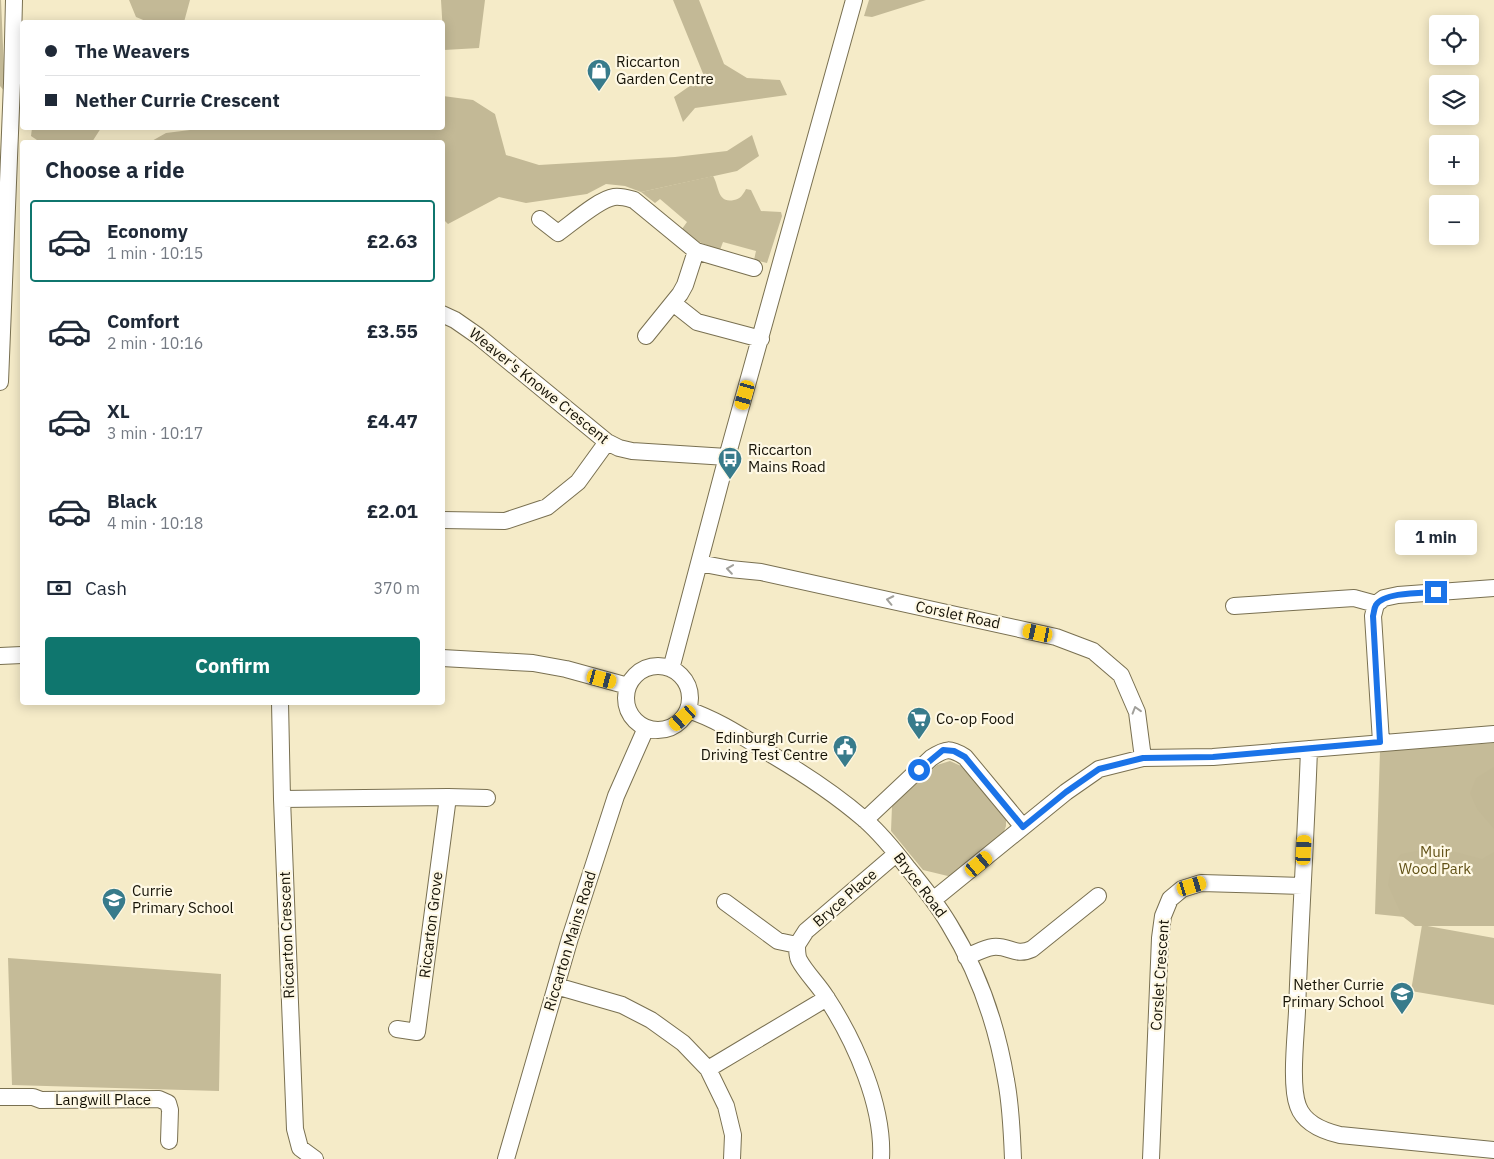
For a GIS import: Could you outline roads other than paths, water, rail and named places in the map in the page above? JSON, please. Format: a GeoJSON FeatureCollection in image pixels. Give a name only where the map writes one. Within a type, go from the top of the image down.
{"type":"FeatureCollection","features":[{"type":"Feature","properties":{"kind":"street"},"geometry":{"type":"LineString","coordinates":[[0,382],[3,240],[14,0]]}},
{"type":"Feature","properties":{"kind":"street"},"geometry":{"type":"LineString","coordinates":[[671,669],[727,457],[854,0]]}},
{"type":"Feature","properties":{"kind":"street"},"geometry":{"type":"LineString","coordinates":[[540,219],[558,233],[604,200],[613,197],[624,197],[634,200],[696,251],[754,268]]}},
{"type":"Feature","properties":{"kind":"street"},"geometry":{"type":"LineString","coordinates":[[646,336],[685,285],[696,251]]}},
{"type":"Feature","properties":{"kind":"street"},"geometry":{"type":"LineString","coordinates":[[673,303],[697,322],[761,339]]}},
{"type":"Feature","properties":{"kind":"street","name":"Weaver's Knowe Crescent"},"geometry":{"type":"LineString","coordinates":[[445,315],[456,320],[478,336],[607,442],[619,448],[632,451],[727,457]]}},
{"type":"Feature","properties":{"kind":"street"},"geometry":{"type":"LineString","coordinates":[[445,520],[505,520],[547,507],[578,482],[607,442]]}},
{"type":"Feature","properties":{"kind":"street","name":"Corslet Road"},"geometry":{"type":"LineString","coordinates":[[699,563],[761,572],[1037,632],[1093,651],[1121,675],[1137,712],[1143,758]]}},
{"type":"Feature","properties":{"kind":"street"},"geometry":{"type":"LineString","coordinates":[[1380,742],[1373,616],[1376,604],[1384,598],[1398,595],[1494,588]]}},
{"type":"Feature","properties":{"kind":"street"},"geometry":{"type":"LineString","coordinates":[[1244,610],[1354,598],[1376,604]]}},
{"type":"Feature","properties":{"kind":"street"},"geometry":{"type":"LineString","coordinates":[[0,656],[20,655]]}},
{"type":"Feature","properties":{"kind":"street"},"geometry":{"type":"LineString","coordinates":[[445,658],[533,663],[566,669],[628,686]]}},
{"type":"Feature","properties":{"kind":"street"},"geometry":{"type":"LineString","coordinates":[[651,667],[671,669],[679,674],[689,691],[688,710],[679,722],[666,729],[646,728],[637,723],[627,706],[628,686],[634,677],[651,667]]}},
{"type":"Feature","properties":{"kind":"street","name":"Riccarton Crescent"},"geometry":{"type":"LineString","coordinates":[[280,705],[295,1129],[300,1148],[315,1159]]}},
{"type":"Feature","properties":{"kind":"street","name":"Bryce Road"},"geometry":{"type":"LineString","coordinates":[[688,710],[724,726],[811,778],[865,820],[896,854],[933,900],[950,926],[984,997],[998,1042],[1006,1081],[1012,1127],[1013,1159]]}},
{"type":"Feature","properties":{"kind":"street","name":"Riccarton Mains Road"},"geometry":{"type":"LineString","coordinates":[[506,1159],[570,938],[616,796],[646,728]]}},
{"type":"Feature","properties":{"kind":"street"},"geometry":{"type":"LineString","coordinates":[[933,900],[1066,792],[1099,769],[1143,758],[1213,757],[1494,734]]}},
{"type":"Feature","properties":{"kind":"street"},"geometry":{"type":"LineString","coordinates":[[1309,749],[1294,1090],[1298,1108],[1310,1123],[1324,1131],[1340,1135],[1494,1150]]}},
{"type":"Feature","properties":{"kind":"street"},"geometry":{"type":"LineString","coordinates":[[865,820],[932,758],[943,750],[949,750],[965,757],[1023,827]]}},
{"type":"Feature","properties":{"kind":"street","name":"Riccarton Grove"},"geometry":{"type":"LineString","coordinates":[[397,1029],[417,1032],[448,797]]}},
{"type":"Feature","properties":{"kind":"street"},"geometry":{"type":"LineString","coordinates":[[282,799],[488,798]]}},
{"type":"Feature","properties":{"kind":"street","name":"Bryce Place"},"geometry":{"type":"LineString","coordinates":[[797,945],[806,931],[896,854]]}},
{"type":"Feature","properties":{"kind":"street","name":"Corslet Crescent"},"geometry":{"type":"LineString","coordinates":[[1150,1159],[1160,938],[1163,916],[1170,900],[1182,889],[1201,883],[1302,886]]}},
{"type":"Feature","properties":{"kind":"street"},"geometry":{"type":"LineString","coordinates":[[966,958],[992,947],[1001,947],[1017,952],[1025,952],[1032,949],[1098,896]]}},
{"type":"Feature","properties":{"kind":"street"},"geometry":{"type":"LineString","coordinates":[[725,902],[778,941],[797,945],[798,959],[827,998],[852,1044],[872,1094],[882,1143],[881,1159]]}},
{"type":"Feature","properties":{"kind":"street"},"geometry":{"type":"LineString","coordinates":[[556,986],[622,1005],[652,1020],[683,1043],[708,1069],[726,1106],[733,1135],[732,1159]]}},
{"type":"Feature","properties":{"kind":"street"},"geometry":{"type":"LineString","coordinates":[[708,1069],[827,998]]}},
{"type":"Feature","properties":{"kind":"street","name":"Langwill Place"},"geometry":{"type":"LineString","coordinates":[[0,1097],[33,1097],[41,1100],[159,1099],[168,1103],[170,1110],[169,1141]]}},
{"type":"Feature","properties":{"kind":"place","name":"Riccarton Garden Centre"},"geometry":{"type":"Point","coordinates":[599,92]}},
{"type":"Feature","properties":{"kind":"place","name":"Riccarton Mains Road"},"geometry":{"type":"Point","coordinates":[730,480]}},
{"type":"Feature","properties":{"kind":"place","name":"Co-op Food"},"geometry":{"type":"Point","coordinates":[919,740]}},
{"type":"Feature","properties":{"kind":"place","name":"Edinburgh Currie Driving Test Centre"},"geometry":{"type":"Point","coordinates":[845,768]}},
{"type":"Feature","properties":{"kind":"place","name":"Currie Primary School"},"geometry":{"type":"Point","coordinates":[114,921]}},
{"type":"Feature","properties":{"kind":"place","name":"Nether Currie Primary School"},"geometry":{"type":"Point","coordinates":[1402,1015]}},
{"type":"Feature","properties":{"kind":"park label","name":"Muir Wood Park"},"geometry":{"type":"Point","coordinates":[1435,860]}}]}
